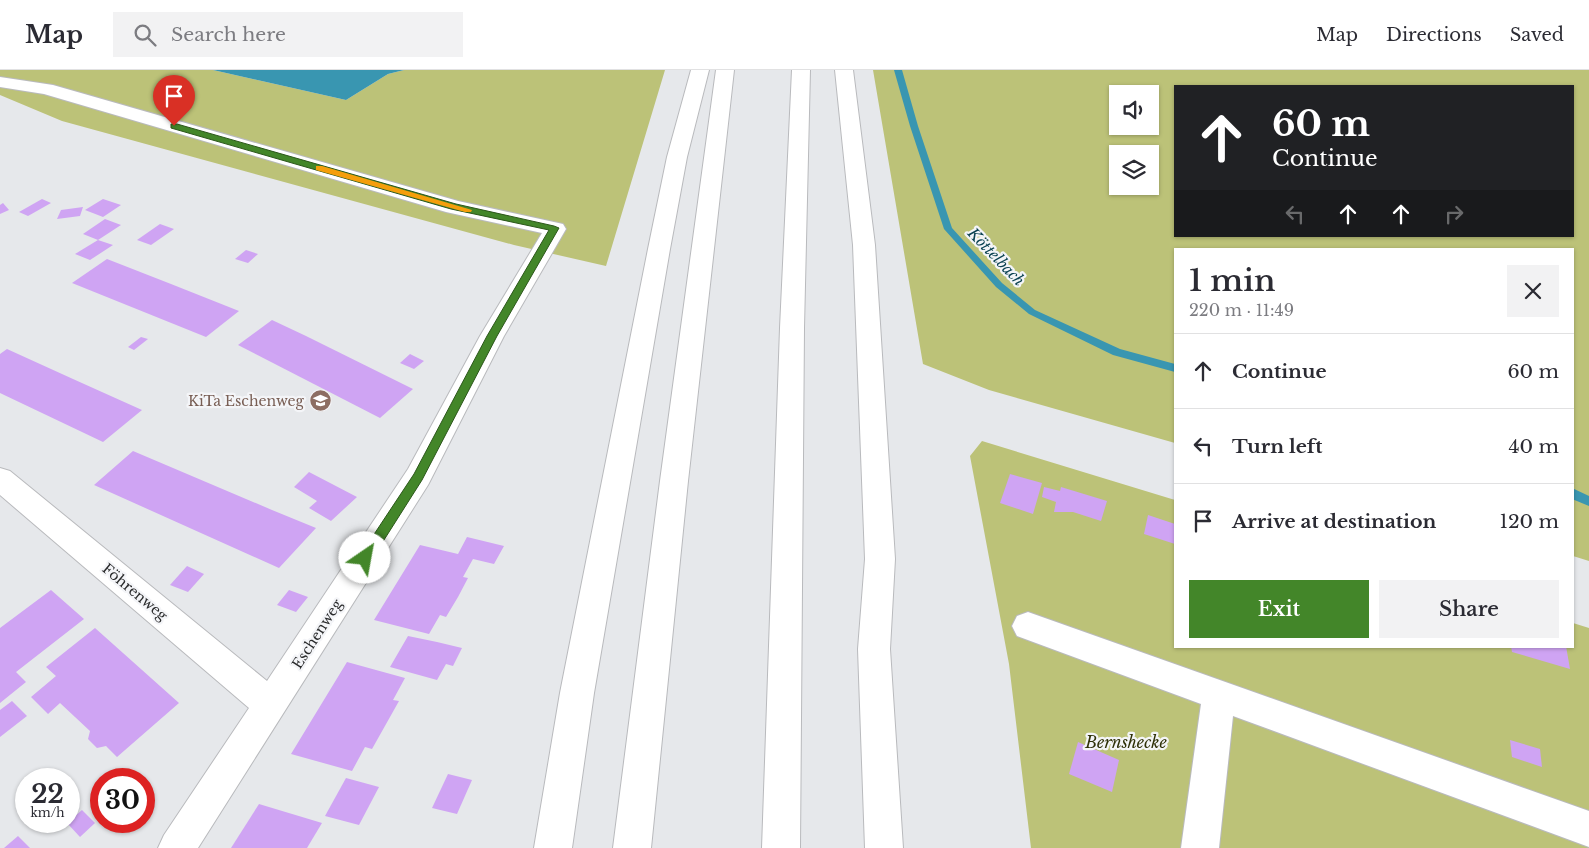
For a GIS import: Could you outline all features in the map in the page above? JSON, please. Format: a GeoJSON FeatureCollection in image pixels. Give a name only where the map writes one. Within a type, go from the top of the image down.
{"type":"FeatureCollection","features":[{"type":"Feature","properties":{"kind":"main road"},"geometry":{"type":"LineString","coordinates":[[553,848],[577,694],[655,268],[677,157],[700,70]]}},
{"type":"Feature","properties":{"kind":"main road"},"geometry":{"type":"LineString","coordinates":[[632,848],[674,481],[725,70]]}},
{"type":"Feature","properties":{"kind":"main road"},"geometry":{"type":"LineString","coordinates":[[781,848],[792,337],[801,70]]}},
{"type":"Feature","properties":{"kind":"main road"},"geometry":{"type":"LineString","coordinates":[[844,70],[864,245],[880,559],[874,649],[884,848]]}},
{"type":"Feature","properties":{"kind":"main road","name":"Eschenweg"},"geometry":{"type":"LineString","coordinates":[[0,82],[46,89],[454,207],[554,228],[492,336],[418,477],[177,848]]}},
{"type":"Feature","properties":{"kind":"main road","name":"Föhrenweg"},"geometry":{"type":"LineString","coordinates":[[0,479],[271,705]]}},
{"type":"Feature","properties":{"kind":"main road"},"geometry":{"type":"LineString","coordinates":[[1028,626],[1589,829]]}},
{"type":"Feature","properties":{"kind":"main road"},"geometry":{"type":"LineString","coordinates":[[1200,848],[1219,695]]}},
{"type":"Feature","properties":{"kind":"green space"},"geometry":{"type":"Polygon","coordinates":[[[0,70],[213,70],[346,100],[388,74],[404,70],[665,70],[606,266],[514,245],[62,121],[0,95],[0,70]]]}},
{"type":"Feature","properties":{"kind":"green space"},"geometry":{"type":"Polygon","coordinates":[[[873,70],[1589,70],[1589,561],[1574,556],[1574,248],[1174,248],[1174,443],[989,390],[923,364],[873,70]]]}},
{"type":"Feature","properties":{"kind":"green space","name":"Bernshecke"},"geometry":{"type":"Polygon","coordinates":[[[982,441],[1174,500],[1174,648],[1574,648],[1574,623],[1589,628],[1589,848],[1031,848],[1009,664],[970,456],[982,441]]]}},
{"type":"Feature","properties":{"kind":"water"},"geometry":{"type":"Polygon","coordinates":[[[213,70],[404,70],[388,74],[346,100],[213,70]]]}},
{"type":"Feature","properties":{"kind":"building"},"geometry":{"type":"Polygon","coordinates":[[[42,199],[51,203],[28,216],[19,212],[42,199]]]}},
{"type":"Feature","properties":{"kind":"building"},"geometry":{"type":"Polygon","coordinates":[[[103,199],[121,205],[103,217],[85,210],[103,199]]]}},
{"type":"Feature","properties":{"kind":"building"},"geometry":{"type":"Polygon","coordinates":[[[3,203],[9,210],[0,214],[0,205],[3,203]]]}},
{"type":"Feature","properties":{"kind":"building"},"geometry":{"type":"Polygon","coordinates":[[[83,207],[80,216],[57,219],[61,210],[83,207]]]}},
{"type":"Feature","properties":{"kind":"building"},"geometry":{"type":"Polygon","coordinates":[[[105,219],[121,225],[98,240],[83,234],[105,219]]]}},
{"type":"Feature","properties":{"kind":"building"},"geometry":{"type":"Polygon","coordinates":[[[160,224],[174,229],[151,245],[137,240],[160,224]]]}},
{"type":"Feature","properties":{"kind":"building"},"geometry":{"type":"Polygon","coordinates":[[[98,240],[113,245],[90,260],[75,254],[98,240]]]}},
{"type":"Feature","properties":{"kind":"building"},"geometry":{"type":"Polygon","coordinates":[[[246,250],[258,254],[248,263],[235,259],[246,250]]]}},
{"type":"Feature","properties":{"kind":"building"},"geometry":{"type":"Polygon","coordinates":[[[107,259],[239,311],[206,337],[72,283],[107,259]]]}},
{"type":"Feature","properties":{"kind":"building"},"geometry":{"type":"Polygon","coordinates":[[[272,320],[413,389],[380,418],[238,345],[272,320]]]}},
{"type":"Feature","properties":{"kind":"building"},"geometry":{"type":"Polygon","coordinates":[[[141,337],[148,339],[134,350],[128,347],[141,337]]]}},
{"type":"Feature","properties":{"kind":"building"},"geometry":{"type":"Polygon","coordinates":[[[7,349],[142,410],[103,442],[0,393],[0,354],[7,349]]]}},
{"type":"Feature","properties":{"kind":"building"},"geometry":{"type":"Polygon","coordinates":[[[410,354],[424,361],[414,369],[400,363],[410,354]]]}},
{"type":"Feature","properties":{"kind":"building"},"geometry":{"type":"Polygon","coordinates":[[[133,451],[316,528],[279,568],[94,485],[133,451]]]}},
{"type":"Feature","properties":{"kind":"building"},"geometry":{"type":"Polygon","coordinates":[[[309,472],[357,497],[331,521],[309,508],[317,501],[294,487],[309,472]]]}},
{"type":"Feature","properties":{"kind":"building"},"geometry":{"type":"Polygon","coordinates":[[[1010,474],[1042,483],[1033,514],[1000,503],[1010,474]]]}},
{"type":"Feature","properties":{"kind":"building"},"geometry":{"type":"Polygon","coordinates":[[[1044,487],[1060,491],[1061,487],[1107,501],[1101,521],[1073,512],[1054,512],[1056,502],[1042,497],[1044,487]]]}},
{"type":"Feature","properties":{"kind":"building"},"geometry":{"type":"Polygon","coordinates":[[[1148,515],[1174,524],[1174,544],[1144,534],[1148,515]]]}},
{"type":"Feature","properties":{"kind":"building"},"geometry":{"type":"Polygon","coordinates":[[[467,537],[504,546],[494,564],[473,559],[463,577],[468,578],[458,597],[446,617],[440,615],[429,634],[374,620],[420,545],[458,554],[467,537]]]}},
{"type":"Feature","properties":{"kind":"building"},"geometry":{"type":"Polygon","coordinates":[[[187,566],[204,574],[188,592],[170,585],[187,566]]]}},
{"type":"Feature","properties":{"kind":"building"},"geometry":{"type":"Polygon","coordinates":[[[51,590],[84,619],[16,672],[26,682],[0,703],[0,628],[51,590]]]}},
{"type":"Feature","properties":{"kind":"building"},"geometry":{"type":"Polygon","coordinates":[[[289,590],[308,597],[296,612],[277,605],[289,590]]]}},
{"type":"Feature","properties":{"kind":"building"},"geometry":{"type":"Polygon","coordinates":[[[95,628],[179,703],[117,757],[106,746],[97,748],[88,739],[90,731],[60,703],[48,714],[31,697],[56,676],[46,667],[95,628]]]}},
{"type":"Feature","properties":{"kind":"building"},"geometry":{"type":"Polygon","coordinates":[[[408,636],[462,648],[453,666],[446,664],[437,680],[390,667],[408,636]]]}},
{"type":"Feature","properties":{"kind":"building"},"geometry":{"type":"Polygon","coordinates":[[[1511,648],[1566,648],[1570,669],[1512,652],[1511,648]]]}},
{"type":"Feature","properties":{"kind":"building"},"geometry":{"type":"Polygon","coordinates":[[[347,662],[405,678],[393,700],[399,701],[372,749],[365,747],[352,771],[291,754],[347,662]]]}},
{"type":"Feature","properties":{"kind":"building"},"geometry":{"type":"Polygon","coordinates":[[[12,701],[27,716],[0,737],[0,710],[12,701]]]}},
{"type":"Feature","properties":{"kind":"building"},"geometry":{"type":"Polygon","coordinates":[[[1510,740],[1540,749],[1542,767],[1512,757],[1510,740]]]}},
{"type":"Feature","properties":{"kind":"building"},"geometry":{"type":"Polygon","coordinates":[[[1078,742],[1119,760],[1112,792],[1069,774],[1078,742]]]}},
{"type":"Feature","properties":{"kind":"building"},"geometry":{"type":"Polygon","coordinates":[[[448,774],[472,780],[457,814],[432,808],[448,774]]]}},
{"type":"Feature","properties":{"kind":"building"},"geometry":{"type":"Polygon","coordinates":[[[346,778],[379,787],[359,825],[325,816],[346,778]]]}},
{"type":"Feature","properties":{"kind":"building"},"geometry":{"type":"Polygon","coordinates":[[[259,804],[322,823],[307,848],[231,848],[259,804]]]}},
{"type":"Feature","properties":{"kind":"building"},"geometry":{"type":"Polygon","coordinates":[[[82,810],[90,818],[90,828],[80,837],[76,833],[80,833],[80,812],[82,810]]]}},
{"type":"Feature","properties":{"kind":"building"},"geometry":{"type":"Polygon","coordinates":[[[18,836],[30,848],[4,848],[18,836]]]}},
{"type":"Feature","properties":{"kind":"waterway","name":"Köttelbach"},"geometry":{"type":"LineString","coordinates":[[898,70],[914,126],[948,229],[999,285],[1032,312],[1117,352],[1174,368]]}},
{"type":"Feature","properties":{"kind":"waterway","name":"Köttelbach"},"geometry":{"type":"LineString","coordinates":[[1574,494],[1589,501]]}},
{"type":"Feature","properties":{"kind":"slow traffic"},"geometry":{"type":"LineString","coordinates":[[319,168],[468,210]]}},
{"type":"Feature","properties":{"kind":"place","name":"KiTa Eschenweg"},"geometry":{"type":"Point","coordinates":[320,401]}},
{"type":"Feature","properties":{"kind":"route"},"geometry":{"type":"LineString","coordinates":[[174,126],[454,207],[554,228],[492,336],[418,477],[365,558]]}}]}
